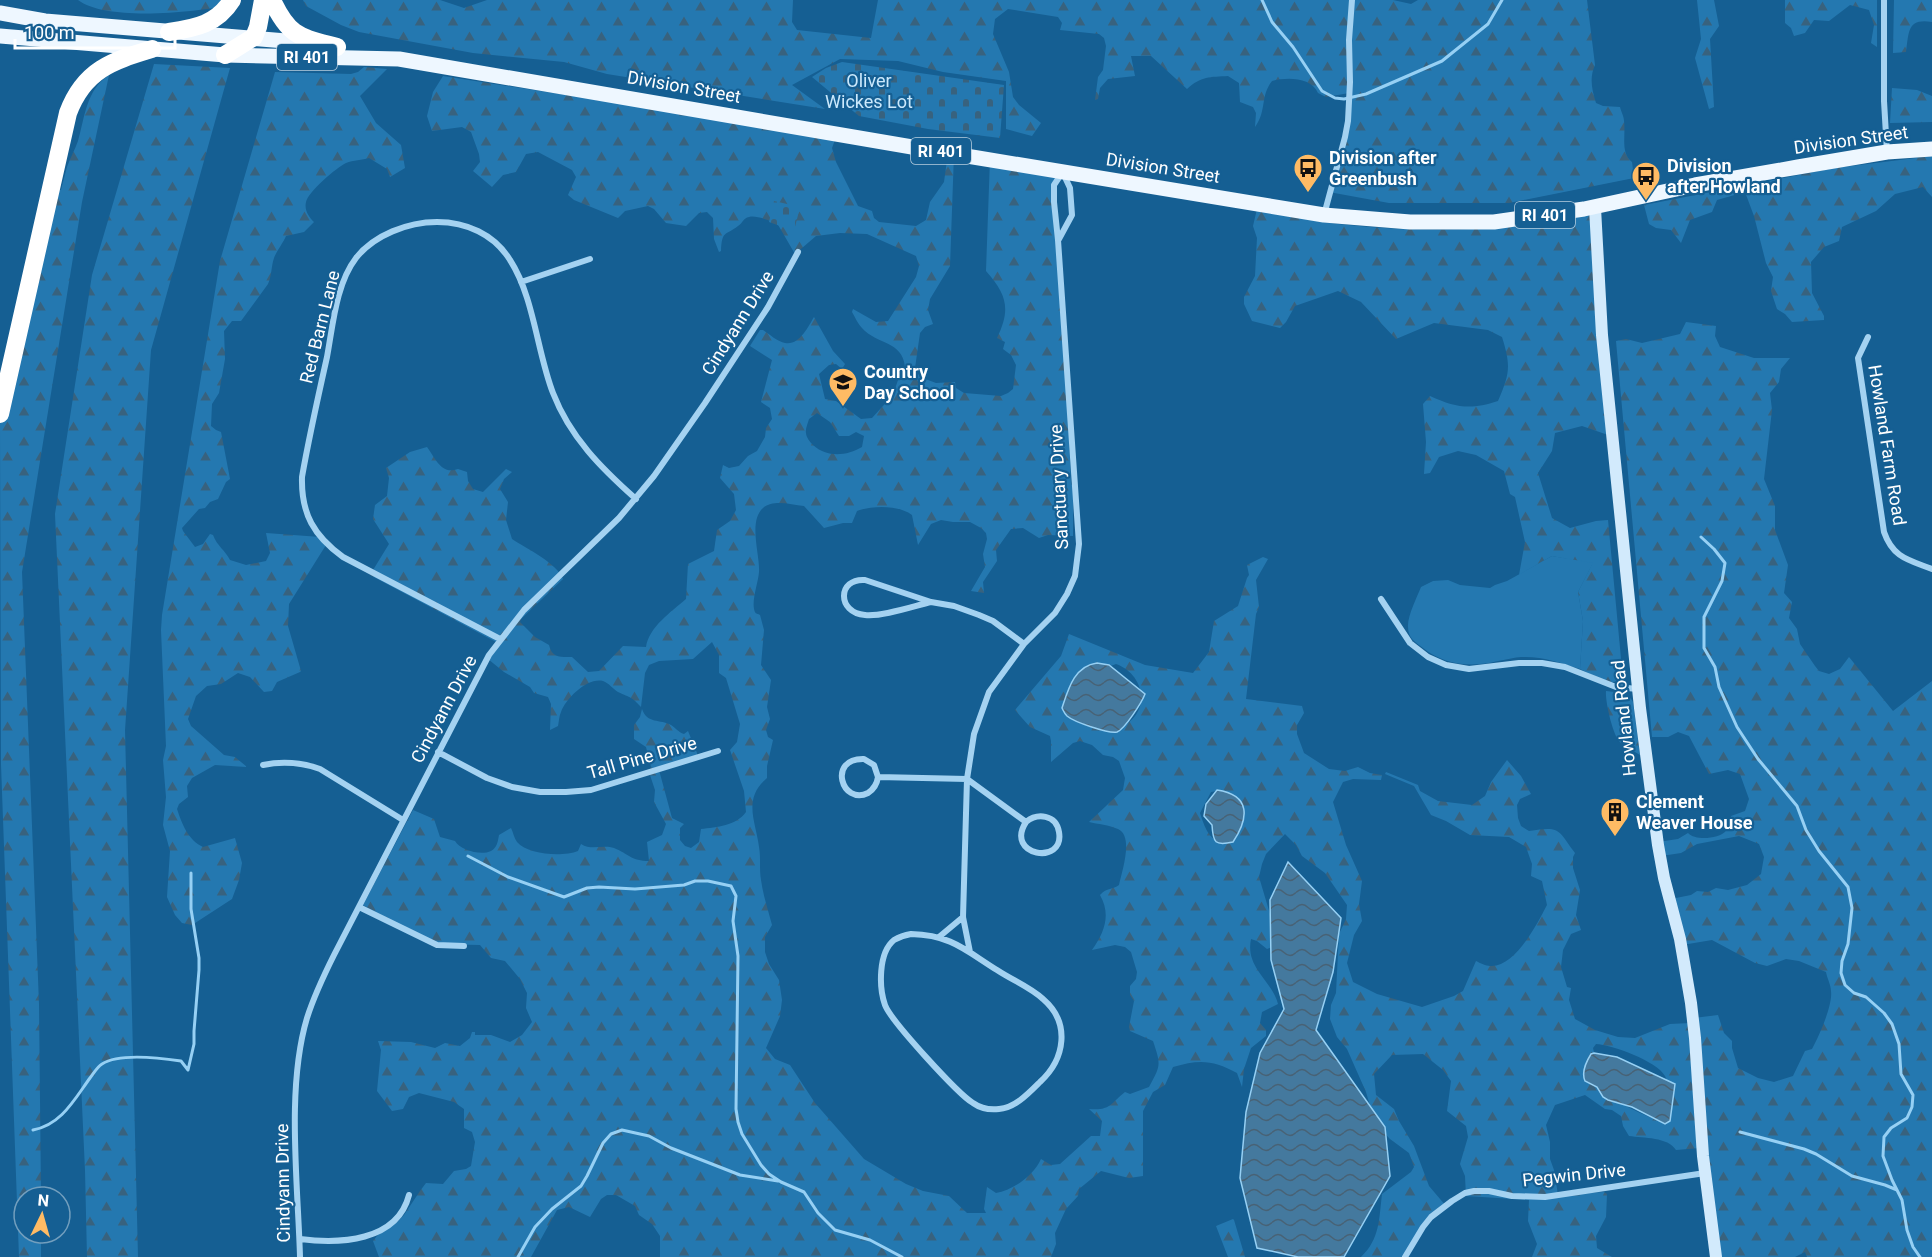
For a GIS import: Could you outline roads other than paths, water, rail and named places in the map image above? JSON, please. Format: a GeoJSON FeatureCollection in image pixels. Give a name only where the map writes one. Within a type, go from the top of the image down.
{"type":"FeatureCollection","features":[{"type":"Feature","properties":{"kind":"highway"},"geometry":{"type":"LineString","coordinates":[[169,32],[197,27],[212,21],[223,14],[232,0]]}},
{"type":"Feature","properties":{"kind":"highway"},"geometry":{"type":"LineString","coordinates":[[225,55],[254,37],[263,0]]}},
{"type":"Feature","properties":{"kind":"highway"},"geometry":{"type":"LineString","coordinates":[[272,0],[279,15],[292,32],[337,47]]}},
{"type":"Feature","properties":{"kind":"highway"},"geometry":{"type":"LineString","coordinates":[[0,414],[68,112],[74,96],[93,76],[113,61],[152,49]]}},
{"type":"Feature","properties":{"kind":"main road","name":"Division Street"},"geometry":{"type":"LineString","coordinates":[[0,13],[45,21],[254,37],[337,47],[389,58],[557,84],[1324,215],[1410,222],[1494,222],[1595,207],[1695,185],[1887,152],[1932,148]]}},
{"type":"Feature","properties":{"kind":"main road","name":"Division Street"},"geometry":{"type":"LineString","coordinates":[[0,36],[225,55],[389,58]]}},
{"type":"Feature","properties":{"kind":"street"},"geometry":{"type":"LineString","coordinates":[[1324,215],[1345,137],[1349,107],[1349,40],[1352,0]]}},
{"type":"Feature","properties":{"kind":"street"},"geometry":{"type":"LineString","coordinates":[[1884,0],[1884,101],[1887,152]]}},
{"type":"Feature","properties":{"kind":"street"},"geometry":{"type":"LineString","coordinates":[[1058,240],[1072,215],[1070,188],[1062,172]]}},
{"type":"Feature","properties":{"kind":"street","name":"Sanctuary Drive"},"geometry":{"type":"LineString","coordinates":[[970,952],[963,917],[967,779],[974,734],[989,692],[1024,644],[1055,613],[1075,576],[1078,560],[1079,544],[1054,201],[1054,185],[1062,172]]}},
{"type":"Feature","properties":{"kind":"street","name":"Howland Road"},"geometry":{"type":"LineString","coordinates":[[1595,207],[1602,335],[1649,788],[1664,878],[1680,939],[1691,1003],[1705,1173],[1716,1257]]}},
{"type":"Feature","properties":{"kind":"street","name":"Red Barn Lane"},"geometry":{"type":"LineString","coordinates":[[500,639],[358,566],[329,547],[311,523],[304,508],[302,477],[341,291],[350,268],[363,250],[383,237],[426,222],[452,223],[480,231],[496,243],[511,261],[521,282],[552,392],[565,419],[578,441],[592,457],[636,499]]}},
{"type":"Feature","properties":{"kind":"street","name":"Cindyann Drive"},"geometry":{"type":"LineString","coordinates":[[300,1257],[296,1132],[300,1053],[307,1018],[358,907],[480,672],[500,639],[524,610],[636,499],[712,394],[768,307],[798,252]]}},
{"type":"Feature","properties":{"kind":"street"},"geometry":{"type":"LineString","coordinates":[[521,282],[590,259]]}},
{"type":"Feature","properties":{"kind":"street","name":"Howland Farm Road"},"geometry":{"type":"LineString","coordinates":[[1868,337],[1858,358],[1884,532],[1894,552],[1903,558],[1932,569]]}},
{"type":"Feature","properties":{"kind":"street"},"geometry":{"type":"LineString","coordinates":[[931,602],[866,616],[850,610],[846,605],[844,594],[854,581],[865,580],[979,615],[1024,644]]}},
{"type":"Feature","properties":{"kind":"street"},"geometry":{"type":"LineString","coordinates":[[1381,599],[1410,643],[1428,657],[1446,664],[1477,669],[1519,663],[1542,663],[1565,667],[1616,687],[1638,688]]}},
{"type":"Feature","properties":{"kind":"street","name":"Tall Pine Drive"},"geometry":{"type":"LineString","coordinates":[[438,752],[487,778],[512,787],[540,792],[566,792],[591,790],[718,751]]}},
{"type":"Feature","properties":{"kind":"street"},"geometry":{"type":"LineString","coordinates":[[864,759],[874,765],[878,777],[877,783],[870,792],[859,795],[853,794],[844,786],[841,775],[851,760],[864,759]]}},
{"type":"Feature","properties":{"kind":"street"},"geometry":{"type":"LineString","coordinates":[[263,765],[292,762],[320,769],[404,820]]}},
{"type":"Feature","properties":{"kind":"street"},"geometry":{"type":"LineString","coordinates":[[878,777],[967,779],[1026,822]]}},
{"type":"Feature","properties":{"kind":"street"},"geometry":{"type":"LineString","coordinates":[[1036,816],[1041,816],[1056,823],[1060,834],[1057,845],[1048,852],[1037,854],[1027,848],[1022,838],[1026,822],[1036,816]]}},
{"type":"Feature","properties":{"kind":"street"},"geometry":{"type":"LineString","coordinates":[[358,907],[437,945],[464,946]]}},
{"type":"Feature","properties":{"kind":"street"},"geometry":{"type":"LineString","coordinates":[[939,937],[963,917]]}},
{"type":"Feature","properties":{"kind":"street"},"geometry":{"type":"LineString","coordinates":[[911,934],[939,937],[950,940],[1043,999],[1056,1014],[1062,1030],[1060,1050],[1053,1068],[1018,1102],[1004,1108],[983,1108],[964,1097],[886,1007],[882,988],[882,971],[885,952],[889,946],[894,940],[911,934]]}},
{"type":"Feature","properties":{"kind":"street","name":"Pegwin Drive"},"geometry":{"type":"LineString","coordinates":[[1405,1257],[1431,1217],[1465,1193],[1482,1190],[1512,1196],[1545,1197],[1705,1173]]}},
{"type":"Feature","properties":{"kind":"street"},"geometry":{"type":"LineString","coordinates":[[300,1239],[320,1242],[369,1236],[388,1228],[407,1203],[409,1195]]}},
{"type":"Feature","properties":{"kind":"water"},"geometry":{"type":"Polygon","coordinates":[[[1097,663],[1109,665],[1145,694],[1129,721],[1117,732],[1077,721],[1067,716],[1062,708],[1077,674],[1089,665],[1097,663]]]}},
{"type":"Feature","properties":{"kind":"water"},"geometry":{"type":"Polygon","coordinates":[[[1217,790],[1236,797],[1244,809],[1242,824],[1233,842],[1222,844],[1216,842],[1212,825],[1204,816],[1206,804],[1217,790]]]}},
{"type":"Feature","properties":{"kind":"water"},"geometry":{"type":"Polygon","coordinates":[[[1288,862],[1341,918],[1333,972],[1316,1030],[1385,1127],[1390,1176],[1344,1257],[1298,1257],[1257,1248],[1240,1178],[1246,1112],[1260,1053],[1284,1009],[1271,960],[1270,900],[1288,862]]]}},
{"type":"Feature","properties":{"kind":"water"},"geometry":{"type":"Polygon","coordinates":[[[1594,1053],[1617,1057],[1675,1084],[1670,1121],[1665,1124],[1632,1107],[1608,1100],[1603,1097],[1597,1087],[1585,1081],[1587,1060],[1594,1053]]]}},
{"type":"Feature","properties":{"kind":"waterway"},"geometry":{"type":"LineString","coordinates":[[1262,0],[1272,22],[1293,47],[1322,91],[1335,98],[1344,99],[1366,94],[1442,61],[1488,24],[1502,0]]}},
{"type":"Feature","properties":{"kind":"waterway"},"geometry":{"type":"LineString","coordinates":[[1701,537],[1725,563],[1722,581],[1704,617],[1704,648],[1715,667],[1719,687],[1737,727],[1758,759],[1797,806],[1806,830],[1819,851],[1848,887],[1852,908],[1848,944],[1842,961],[1841,973],[1845,985],[1854,993],[1866,997],[1884,1013],[1892,1024],[1899,1044],[1901,1074],[1913,1095],[1912,1107],[1907,1118],[1891,1128],[1884,1137],[1883,1156],[1902,1200],[1907,1230],[1913,1247],[1920,1257]]}},
{"type":"Feature","properties":{"kind":"waterway"},"geometry":{"type":"LineString","coordinates":[[468,856],[508,877],[564,897],[587,888],[599,887],[635,889],[684,885],[695,881],[731,886],[736,896],[733,921],[738,956],[736,1109],[742,1134],[769,1174],[804,1192],[818,1213],[835,1230],[870,1240],[902,1257]]}},
{"type":"Feature","properties":{"kind":"waterway"},"geometry":{"type":"LineString","coordinates":[[33,1130],[59,1117],[97,1068],[109,1061],[129,1057],[173,1060],[181,1061],[188,1070],[194,1044],[199,970],[191,909],[191,873]]}},
{"type":"Feature","properties":{"kind":"waterway"},"geometry":{"type":"LineString","coordinates":[[518,1257],[535,1227],[552,1209],[581,1186],[603,1143],[611,1134],[622,1130],[649,1136],[671,1148],[740,1175],[778,1181]]}},
{"type":"Feature","properties":{"kind":"waterway"},"geometry":{"type":"LineString","coordinates":[[1740,1132],[1804,1149],[1852,1176],[1897,1190]]}},
{"type":"Feature","properties":{"kind":"place","name":"Division after Greenbush"},"geometry":{"type":"Point","coordinates":[1308,194]}},
{"type":"Feature","properties":{"kind":"place","name":"Division after Howland"},"geometry":{"type":"Point","coordinates":[1646,202]}},
{"type":"Feature","properties":{"kind":"place","name":"Country Day School"},"geometry":{"type":"Point","coordinates":[843,408]}},
{"type":"Feature","properties":{"kind":"place","name":"Clement Weaver House"},"geometry":{"type":"Point","coordinates":[1615,838]}},
{"type":"Feature","properties":{"kind":"park label","name":"Oliver Wickes Lot"},"geometry":{"type":"Point","coordinates":[869,91]}}]}
